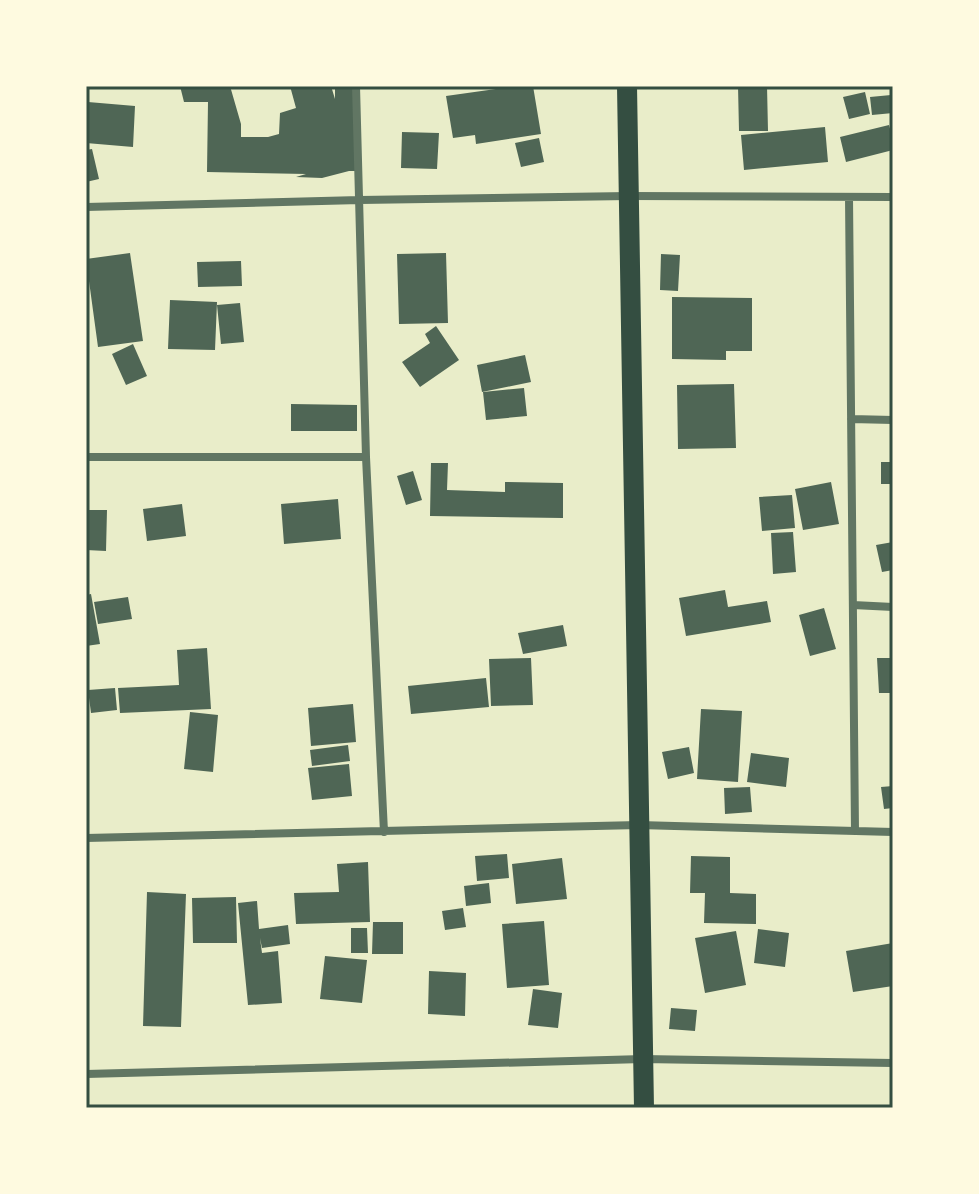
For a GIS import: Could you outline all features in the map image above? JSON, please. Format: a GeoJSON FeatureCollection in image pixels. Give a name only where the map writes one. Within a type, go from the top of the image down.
{"type":"FeatureCollection","features":[{"type":"Feature","properties":{"kind":"main road"},"geometry":{"type":"LineString","coordinates":[[627,86],[644,1108]]}},
{"type":"Feature","properties":{"kind":"street"},"geometry":{"type":"LineString","coordinates":[[356,86],[366,457],[384,832]]}},
{"type":"Feature","properties":{"kind":"street"},"geometry":{"type":"LineString","coordinates":[[86,207],[629,196],[893,197]]}},
{"type":"Feature","properties":{"kind":"street"},"geometry":{"type":"LineString","coordinates":[[849,197],[855,831]]}},
{"type":"Feature","properties":{"kind":"street"},"geometry":{"type":"LineString","coordinates":[[851,419],[893,420]]}},
{"type":"Feature","properties":{"kind":"street"},"geometry":{"type":"LineString","coordinates":[[86,457],[366,457]]}},
{"type":"Feature","properties":{"kind":"street"},"geometry":{"type":"LineString","coordinates":[[853,605],[893,607]]}},
{"type":"Feature","properties":{"kind":"street"},"geometry":{"type":"LineString","coordinates":[[86,838],[639,825],[893,832]]}},
{"type":"Feature","properties":{"kind":"street"},"geometry":{"type":"LineString","coordinates":[[86,1074],[643,1059],[893,1063]]}},
{"type":"Feature","properties":{"kind":"building"},"geometry":{"type":"Polygon","coordinates":[[[180,86],[230,86],[241,124],[241,137],[268,137],[279,134],[280,113],[296,108],[290,86],[331,86],[335,99],[335,86],[359,86],[358,171],[322,178],[296,177],[306,174],[207,172],[208,102],[184,102],[180,86]]]}},
{"type":"Feature","properties":{"kind":"building"},"geometry":{"type":"Polygon","coordinates":[[[533,86],[541,134],[476,144],[475,135],[453,138],[446,96],[533,86]]]}},
{"type":"Feature","properties":{"kind":"building"},"geometry":{"type":"Polygon","coordinates":[[[738,86],[767,86],[768,131],[739,131],[738,86]]]}},
{"type":"Feature","properties":{"kind":"building"},"geometry":{"type":"Polygon","coordinates":[[[865,92],[870,114],[849,119],[843,97],[865,92]]]}},
{"type":"Feature","properties":{"kind":"building"},"geometry":{"type":"Polygon","coordinates":[[[891,95],[893,113],[872,115],[870,97],[891,95]]]}},
{"type":"Feature","properties":{"kind":"building"},"geometry":{"type":"Polygon","coordinates":[[[88,102],[135,106],[133,147],[86,143],[88,102]]]}},
{"type":"Feature","properties":{"kind":"building"},"geometry":{"type":"Polygon","coordinates":[[[889,125],[893,150],[846,162],[840,137],[889,125]]]}},
{"type":"Feature","properties":{"kind":"building"},"geometry":{"type":"Polygon","coordinates":[[[825,127],[828,162],[744,170],[741,135],[825,127]]]}},
{"type":"Feature","properties":{"kind":"building"},"geometry":{"type":"Polygon","coordinates":[[[402,132],[439,133],[437,169],[401,168],[402,132]]]}},
{"type":"Feature","properties":{"kind":"building"},"geometry":{"type":"Polygon","coordinates":[[[539,138],[544,162],[521,167],[515,143],[539,138]]]}},
{"type":"Feature","properties":{"kind":"building"},"geometry":{"type":"Polygon","coordinates":[[[92,149],[99,179],[86,182],[86,150],[92,149]]]}},
{"type":"Feature","properties":{"kind":"building"},"geometry":{"type":"Polygon","coordinates":[[[130,253],[143,341],[98,347],[86,259],[130,253]]]}},
{"type":"Feature","properties":{"kind":"building"},"geometry":{"type":"Polygon","coordinates":[[[446,253],[448,323],[399,324],[397,254],[446,253]]]}},
{"type":"Feature","properties":{"kind":"building"},"geometry":{"type":"Polygon","coordinates":[[[661,254],[680,255],[678,291],[660,290],[661,254]]]}},
{"type":"Feature","properties":{"kind":"building"},"geometry":{"type":"Polygon","coordinates":[[[241,261],[242,286],[198,287],[197,262],[241,261]]]}},
{"type":"Feature","properties":{"kind":"building"},"geometry":{"type":"Polygon","coordinates":[[[672,297],[752,298],[752,351],[726,351],[726,360],[672,359],[672,297]]]}},
{"type":"Feature","properties":{"kind":"building"},"geometry":{"type":"Polygon","coordinates":[[[170,300],[217,302],[215,350],[168,349],[170,300]]]}},
{"type":"Feature","properties":{"kind":"building"},"geometry":{"type":"Polygon","coordinates":[[[240,303],[244,342],[221,344],[217,305],[240,303]]]}},
{"type":"Feature","properties":{"kind":"building"},"geometry":{"type":"Polygon","coordinates":[[[436,326],[459,360],[420,387],[402,362],[430,343],[425,334],[436,326]]]}},
{"type":"Feature","properties":{"kind":"building"},"geometry":{"type":"Polygon","coordinates":[[[133,344],[147,376],[126,385],[112,354],[133,344]]]}},
{"type":"Feature","properties":{"kind":"building"},"geometry":{"type":"Polygon","coordinates":[[[525,355],[531,382],[482,392],[477,365],[525,355]]]}},
{"type":"Feature","properties":{"kind":"building"},"geometry":{"type":"Polygon","coordinates":[[[734,384],[736,448],[678,449],[677,385],[734,384]]]}},
{"type":"Feature","properties":{"kind":"building"},"geometry":{"type":"Polygon","coordinates":[[[524,388],[527,416],[486,420],[483,392],[524,388]]]}},
{"type":"Feature","properties":{"kind":"building"},"geometry":{"type":"Polygon","coordinates":[[[291,404],[357,405],[357,431],[291,431],[291,404]]]}},
{"type":"Feature","properties":{"kind":"building"},"geometry":{"type":"Polygon","coordinates":[[[881,462],[893,462],[893,484],[881,484],[881,462]]]}},
{"type":"Feature","properties":{"kind":"building"},"geometry":{"type":"Polygon","coordinates":[[[431,463],[448,463],[447,490],[505,492],[505,482],[563,483],[563,518],[430,516],[431,463]]]}},
{"type":"Feature","properties":{"kind":"building"},"geometry":{"type":"Polygon","coordinates":[[[413,471],[422,500],[406,505],[397,476],[413,471]]]}},
{"type":"Feature","properties":{"kind":"building"},"geometry":{"type":"Polygon","coordinates":[[[831,482],[839,524],[803,530],[795,489],[831,482]]]}},
{"type":"Feature","properties":{"kind":"building"},"geometry":{"type":"Polygon","coordinates":[[[792,495],[795,528],[762,531],[759,497],[792,495]]]}},
{"type":"Feature","properties":{"kind":"building"},"geometry":{"type":"Polygon","coordinates":[[[338,499],[341,539],[284,544],[281,504],[338,499]]]}},
{"type":"Feature","properties":{"kind":"building"},"geometry":{"type":"Polygon","coordinates":[[[182,504],[186,536],[147,541],[143,509],[182,504]]]}},
{"type":"Feature","properties":{"kind":"building"},"geometry":{"type":"Polygon","coordinates":[[[86,510],[107,510],[106,551],[86,550],[86,510]]]}},
{"type":"Feature","properties":{"kind":"building"},"geometry":{"type":"Polygon","coordinates":[[[793,532],[796,572],[773,574],[771,533],[793,532]]]}},
{"type":"Feature","properties":{"kind":"building"},"geometry":{"type":"Polygon","coordinates":[[[893,542],[893,570],[882,572],[876,545],[893,542]]]}},
{"type":"Feature","properties":{"kind":"building"},"geometry":{"type":"Polygon","coordinates":[[[725,590],[728,607],[767,601],[771,622],[686,636],[679,598],[725,590]]]}},
{"type":"Feature","properties":{"kind":"building"},"geometry":{"type":"Polygon","coordinates":[[[91,594],[100,644],[86,646],[86,595],[91,594]]]}},
{"type":"Feature","properties":{"kind":"building"},"geometry":{"type":"Polygon","coordinates":[[[128,597],[132,619],[98,624],[94,602],[128,597]]]}},
{"type":"Feature","properties":{"kind":"building"},"geometry":{"type":"Polygon","coordinates":[[[824,608],[836,649],[810,656],[799,615],[824,608]]]}},
{"type":"Feature","properties":{"kind":"building"},"geometry":{"type":"Polygon","coordinates":[[[563,625],[567,646],[523,654],[518,633],[563,625]]]}},
{"type":"Feature","properties":{"kind":"building"},"geometry":{"type":"Polygon","coordinates":[[[207,648],[211,709],[120,713],[118,688],[179,685],[177,650],[207,648]]]}},
{"type":"Feature","properties":{"kind":"building"},"geometry":{"type":"Polygon","coordinates":[[[531,658],[533,705],[491,706],[489,659],[531,658]]]}},
{"type":"Feature","properties":{"kind":"building"},"geometry":{"type":"Polygon","coordinates":[[[877,658],[893,658],[893,693],[879,693],[877,658]]]}},
{"type":"Feature","properties":{"kind":"building"},"geometry":{"type":"Polygon","coordinates":[[[486,678],[489,707],[411,714],[408,686],[486,678]]]}},
{"type":"Feature","properties":{"kind":"building"},"geometry":{"type":"Polygon","coordinates":[[[115,688],[117,710],[91,713],[88,690],[115,688]]]}},
{"type":"Feature","properties":{"kind":"building"},"geometry":{"type":"Polygon","coordinates":[[[353,704],[356,742],[311,746],[308,708],[353,704]]]}},
{"type":"Feature","properties":{"kind":"building"},"geometry":{"type":"Polygon","coordinates":[[[701,709],[742,711],[738,782],[697,779],[701,709]]]}},
{"type":"Feature","properties":{"kind":"building"},"geometry":{"type":"Polygon","coordinates":[[[190,712],[218,715],[213,772],[184,769],[190,712]]]}},
{"type":"Feature","properties":{"kind":"building"},"geometry":{"type":"Polygon","coordinates":[[[348,745],[350,761],[312,766],[310,750],[348,745]]]}},
{"type":"Feature","properties":{"kind":"building"},"geometry":{"type":"Polygon","coordinates":[[[689,747],[694,773],[668,779],[662,752],[689,747]]]}},
{"type":"Feature","properties":{"kind":"building"},"geometry":{"type":"Polygon","coordinates":[[[751,753],[789,758],[786,787],[747,782],[751,753]]]}},
{"type":"Feature","properties":{"kind":"building"},"geometry":{"type":"Polygon","coordinates":[[[349,764],[352,796],[312,800],[308,768],[349,764]]]}},
{"type":"Feature","properties":{"kind":"building"},"geometry":{"type":"Polygon","coordinates":[[[893,786],[893,808],[884,809],[881,787],[893,786]]]}},
{"type":"Feature","properties":{"kind":"building"},"geometry":{"type":"Polygon","coordinates":[[[750,787],[752,812],[725,814],[724,788],[750,787]]]}},
{"type":"Feature","properties":{"kind":"building"},"geometry":{"type":"Polygon","coordinates":[[[507,854],[509,878],[477,881],[475,856],[507,854]]]}},
{"type":"Feature","properties":{"kind":"building"},"geometry":{"type":"Polygon","coordinates":[[[691,856],[730,857],[730,893],[756,894],[756,924],[704,923],[705,893],[690,893],[691,856]]]}},
{"type":"Feature","properties":{"kind":"building"},"geometry":{"type":"Polygon","coordinates":[[[562,858],[567,899],[516,904],[512,864],[562,858]]]}},
{"type":"Feature","properties":{"kind":"building"},"geometry":{"type":"Polygon","coordinates":[[[368,862],[370,922],[296,924],[294,893],[339,892],[337,864],[368,862]]]}},
{"type":"Feature","properties":{"kind":"building"},"geometry":{"type":"Polygon","coordinates":[[[489,883],[491,903],[466,906],[464,886],[489,883]]]}},
{"type":"Feature","properties":{"kind":"building"},"geometry":{"type":"Polygon","coordinates":[[[147,892],[186,894],[181,1027],[143,1026],[147,892]]]}},
{"type":"Feature","properties":{"kind":"building"},"geometry":{"type":"Polygon","coordinates":[[[236,897],[237,943],[193,943],[192,898],[236,897]]]}},
{"type":"Feature","properties":{"kind":"building"},"geometry":{"type":"Polygon","coordinates":[[[257,901],[259,929],[288,925],[290,944],[262,948],[260,938],[262,953],[278,951],[282,1003],[248,1005],[238,903],[257,901]]]}},
{"type":"Feature","properties":{"kind":"building"},"geometry":{"type":"Polygon","coordinates":[[[463,908],[466,927],[445,930],[442,911],[463,908]]]}},
{"type":"Feature","properties":{"kind":"building"},"geometry":{"type":"Polygon","coordinates":[[[544,921],[549,985],[507,988],[502,924],[544,921]]]}},
{"type":"Feature","properties":{"kind":"building"},"geometry":{"type":"Polygon","coordinates":[[[373,922],[403,922],[403,954],[372,954],[373,922]]]}},
{"type":"Feature","properties":{"kind":"building"},"geometry":{"type":"Polygon","coordinates":[[[351,928],[367,928],[368,953],[351,953],[351,928]]]}},
{"type":"Feature","properties":{"kind":"building"},"geometry":{"type":"Polygon","coordinates":[[[758,929],[789,933],[785,967],[754,963],[758,929]]]}},
{"type":"Feature","properties":{"kind":"building"},"geometry":{"type":"Polygon","coordinates":[[[736,931],[746,985],[705,993],[695,938],[736,931]]]}},
{"type":"Feature","properties":{"kind":"building"},"geometry":{"type":"Polygon","coordinates":[[[893,943],[893,986],[853,992],[846,951],[893,943]]]}},
{"type":"Feature","properties":{"kind":"building"},"geometry":{"type":"Polygon","coordinates":[[[325,956],[367,960],[362,1003],[320,999],[325,956]]]}},
{"type":"Feature","properties":{"kind":"building"},"geometry":{"type":"Polygon","coordinates":[[[429,971],[466,973],[465,1016],[428,1014],[429,971]]]}},
{"type":"Feature","properties":{"kind":"building"},"geometry":{"type":"Polygon","coordinates":[[[533,989],[562,993],[558,1028],[528,1025],[533,989]]]}},
{"type":"Feature","properties":{"kind":"building"},"geometry":{"type":"Polygon","coordinates":[[[671,1008],[697,1010],[695,1031],[669,1029],[671,1008]]]}}]}
